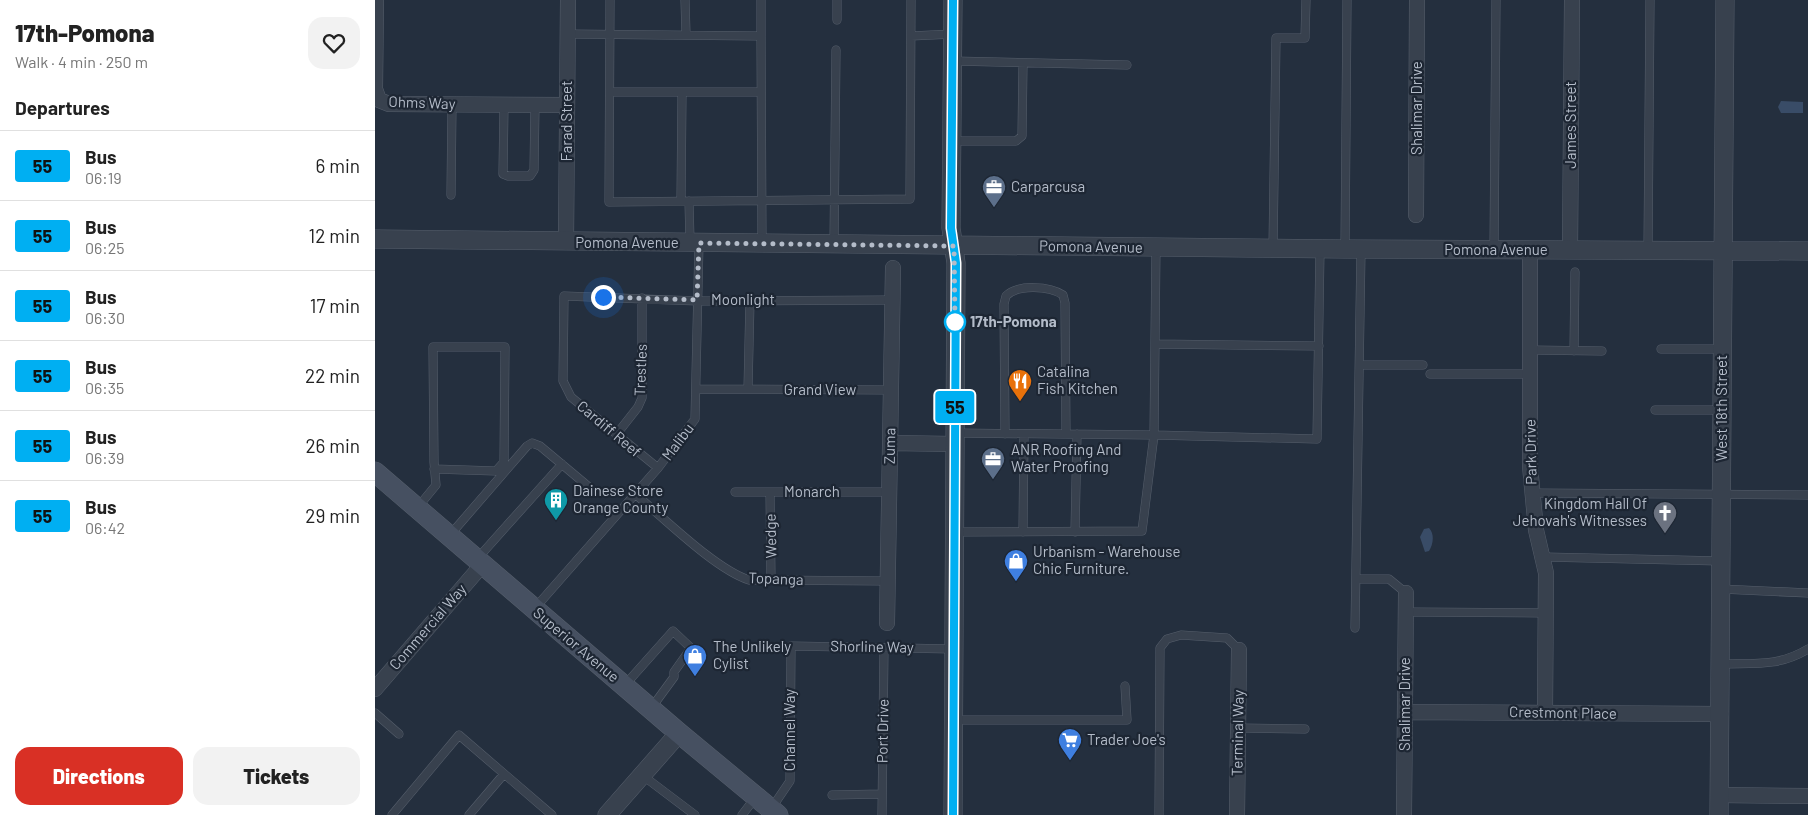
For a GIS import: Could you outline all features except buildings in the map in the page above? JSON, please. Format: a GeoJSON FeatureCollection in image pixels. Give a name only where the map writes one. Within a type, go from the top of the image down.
{"type":"FeatureCollection","features":[{"type":"Feature","properties":{"kind":"main road","name":"Superior Avenue"},"geometry":{"type":"LineString","coordinates":[[375,472],[650,709],[769,807]]}},
{"type":"Feature","properties":{"kind":"street","name":"Ohms Way"},"geometry":{"type":"LineString","coordinates":[[376,0],[375,89],[377,105],[566,105]]}},
{"type":"Feature","properties":{"kind":"street","name":"Farad Street"},"geometry":{"type":"LineString","coordinates":[[566,242],[568,0]]}},
{"type":"Feature","properties":{"kind":"street"},"geometry":{"type":"LineString","coordinates":[[953,0],[951,228],[954,246],[953,815]]}},
{"type":"Feature","properties":{"kind":"street","name":"Shalimar Drive"},"geometry":{"type":"LineString","coordinates":[[1416,215],[1417,0]]}},
{"type":"Feature","properties":{"kind":"street","name":"James Street"},"geometry":{"type":"LineString","coordinates":[[1570,251],[1572,0]]}},
{"type":"Feature","properties":{"kind":"street","name":"West 18th Street"},"geometry":{"type":"LineString","coordinates":[[1719,815],[1725,0]]}},
{"type":"Feature","properties":{"kind":"street","name":"Pomona Avenue"},"geometry":{"type":"LineString","coordinates":[[375,239],[954,246],[1808,251]]}},
{"type":"Feature","properties":{"kind":"street","name":"Park Drive"},"geometry":{"type":"LineString","coordinates":[[1530,250],[1531,493],[1536,530],[1544,557],[1546,573],[1545,713]]}},
{"type":"Feature","properties":{"kind":"street","name":"Zuma"},"geometry":{"type":"LineString","coordinates":[[887,623],[893,268]]}},
{"type":"Feature","properties":{"kind":"street"},"geometry":{"type":"LineString","coordinates":[[890,443],[954,439]]}},
{"type":"Feature","properties":{"kind":"street","name":"Commercial Way"},"geometry":{"type":"LineString","coordinates":[[375,689],[479,562]]}},
{"type":"Feature","properties":{"kind":"street","name":"Shalimar Drive"},"geometry":{"type":"LineString","coordinates":[[1404,815],[1406,593]]}},
{"type":"Feature","properties":{"kind":"street","name":"Terminal Way"},"geometry":{"type":"LineString","coordinates":[[1237,815],[1239,650]]}},
{"type":"Feature","properties":{"kind":"street","name":"Crestmont Place"},"geometry":{"type":"LineString","coordinates":[[1405,712],[1721,714]]}},
{"type":"Feature","properties":{"kind":"street"},"geometry":{"type":"LineString","coordinates":[[607,815],[679,733]]}},
{"type":"Feature","properties":{"kind":"street"},"geometry":{"type":"LineString","coordinates":[[1719,794],[1808,796]]}},
{"type":"Feature","properties":{"kind":"lane"},"geometry":{"type":"LineString","coordinates":[[610,0],[609,202],[910,199],[911,0]]}},
{"type":"Feature","properties":{"kind":"lane"},"geometry":{"type":"LineString","coordinates":[[685,0],[685,34]]}},
{"type":"Feature","properties":{"kind":"lane"},"geometry":{"type":"LineString","coordinates":[[761,0],[762,244]]}},
{"type":"Feature","properties":{"kind":"lane"},"geometry":{"type":"LineString","coordinates":[[837,0],[837,20]]}},
{"type":"Feature","properties":{"kind":"lane"},"geometry":{"type":"LineString","coordinates":[[1273,248],[1276,38],[1305,38],[1306,0]]}},
{"type":"Feature","properties":{"kind":"lane"},"geometry":{"type":"LineString","coordinates":[[1347,0],[1353,249],[1360,365],[1355,628]]}},
{"type":"Feature","properties":{"kind":"lane"},"geometry":{"type":"LineString","coordinates":[[1494,250],[1496,0]]}},
{"type":"Feature","properties":{"kind":"lane"},"geometry":{"type":"LineString","coordinates":[[1647,251],[1650,0]]}},
{"type":"Feature","properties":{"kind":"lane"},"geometry":{"type":"LineString","coordinates":[[568,34],[761,36]]}},
{"type":"Feature","properties":{"kind":"lane"},"geometry":{"type":"LineString","coordinates":[[911,36],[953,34]]}},
{"type":"Feature","properties":{"kind":"lane"},"geometry":{"type":"LineString","coordinates":[[834,244],[836,50]]}},
{"type":"Feature","properties":{"kind":"lane"},"geometry":{"type":"LineString","coordinates":[[953,61],[1127,65]]}},
{"type":"Feature","properties":{"kind":"lane"},"geometry":{"type":"LineString","coordinates":[[952,141],[1015,141],[1022,136],[1023,63]]}},
{"type":"Feature","properties":{"kind":"lane"},"geometry":{"type":"LineString","coordinates":[[610,92],[761,92]]}},
{"type":"Feature","properties":{"kind":"lane","name":"Malibu"},"geometry":{"type":"LineString","coordinates":[[534,609],[658,468],[695,419],[697,300],[694,243],[685,201],[682,92]]}},
{"type":"Feature","properties":{"kind":"lane"},"geometry":{"type":"LineString","coordinates":[[451,195],[452,104]]}},
{"type":"Feature","properties":{"kind":"lane"},"geometry":{"type":"LineString","coordinates":[[503,105],[503,174],[508,176],[529,176],[534,170],[535,105]]}},
{"type":"Feature","properties":{"kind":"lane"},"geometry":{"type":"LineString","coordinates":[[954,532],[1142,531],[1154,435],[1156,247]]}},
{"type":"Feature","properties":{"kind":"lane"},"geometry":{"type":"LineString","coordinates":[[954,439],[1005,434],[1317,439],[1320,249]]}},
{"type":"Feature","properties":{"kind":"lane"},"geometry":{"type":"LineString","coordinates":[[1574,350],[1575,272]]}},
{"type":"Feature","properties":{"kind":"lane"},"geometry":{"type":"LineString","coordinates":[[1005,434],[1004,304],[1006,296],[1017,289],[1049,289],[1063,295],[1065,303],[1066,434]]}},
{"type":"Feature","properties":{"kind":"lane","name":"Moonlight"},"geometry":{"type":"LineString","coordinates":[[564,296],[697,300],[892,300]]}},
{"type":"Feature","properties":{"kind":"lane","name":"Cardiff Reef"},"geometry":{"type":"LineString","coordinates":[[564,296],[563,381],[571,397],[658,468]]}},
{"type":"Feature","properties":{"kind":"lane","name":"Trestles"},"geometry":{"type":"LineString","coordinates":[[616,434],[638,408],[642,398],[642,298]]}},
{"type":"Feature","properties":{"kind":"lane"},"geometry":{"type":"LineString","coordinates":[[749,389],[750,300]]}},
{"type":"Feature","properties":{"kind":"lane"},"geometry":{"type":"LineString","coordinates":[[1155,344],[1319,346]]}},
{"type":"Feature","properties":{"kind":"lane"},"geometry":{"type":"LineString","coordinates":[[417,508],[436,485],[434,469],[433,347],[505,347],[504,462],[497,471],[434,469]]}},
{"type":"Feature","properties":{"kind":"lane"},"geometry":{"type":"LineString","coordinates":[[1661,349],[1723,349]]}},
{"type":"Feature","properties":{"kind":"lane"},"geometry":{"type":"LineString","coordinates":[[1530,350],[1602,351]]}},
{"type":"Feature","properties":{"kind":"lane"},"geometry":{"type":"LineString","coordinates":[[1360,365],[1423,365]]}},
{"type":"Feature","properties":{"kind":"lane"},"geometry":{"type":"LineString","coordinates":[[1430,374],[1530,374]]}},
{"type":"Feature","properties":{"kind":"lane","name":"Grand View"},"geometry":{"type":"LineString","coordinates":[[696,389],[891,390]]}},
{"type":"Feature","properties":{"kind":"lane"},"geometry":{"type":"LineString","coordinates":[[1655,410],[1722,410]]}},
{"type":"Feature","properties":{"kind":"lane"},"geometry":{"type":"LineString","coordinates":[[1023,532],[1025,434]]}},
{"type":"Feature","properties":{"kind":"lane"},"geometry":{"type":"LineString","coordinates":[[1075,532],[1077,434]]}},
{"type":"Feature","properties":{"kind":"lane"},"geometry":{"type":"LineString","coordinates":[[449,536],[527,446],[532,443],[540,446],[589,487]]}},
{"type":"Feature","properties":{"kind":"lane"},"geometry":{"type":"LineString","coordinates":[[479,562],[562,464]]}},
{"type":"Feature","properties":{"kind":"lane","name":"Monarch"},"geometry":{"type":"LineString","coordinates":[[735,492],[889,492]]}},
{"type":"Feature","properties":{"kind":"lane","name":"Wedge"},"geometry":{"type":"LineString","coordinates":[[770,492],[771,580]]}},
{"type":"Feature","properties":{"kind":"lane"},"geometry":{"type":"LineString","coordinates":[[1531,493],[1722,496],[1808,495]]}},
{"type":"Feature","properties":{"kind":"lane","name":"Topanga"},"geometry":{"type":"LineString","coordinates":[[635,494],[717,563],[738,576],[749,580],[887,581]]}},
{"type":"Feature","properties":{"kind":"lane"},"geometry":{"type":"LineString","coordinates":[[1544,557],[1721,561]]}},
{"type":"Feature","properties":{"kind":"lane"},"geometry":{"type":"LineString","coordinates":[[1357,579],[1389,579],[1406,593]]}},
{"type":"Feature","properties":{"kind":"lane"},"geometry":{"type":"LineString","coordinates":[[1721,589],[1808,593]]}},
{"type":"Feature","properties":{"kind":"lane"},"geometry":{"type":"LineString","coordinates":[[1405,612],[1546,613]]}},
{"type":"Feature","properties":{"kind":"lane"},"geometry":{"type":"LineString","coordinates":[[624,686],[673,631],[691,648],[674,672],[674,677],[650,709]]}},
{"type":"Feature","properties":{"kind":"lane"},"geometry":{"type":"LineString","coordinates":[[1159,815],[1160,648],[1167,639],[1181,635],[1227,638],[1239,650]]}},
{"type":"Feature","properties":{"kind":"lane","name":"Shorline Way"},"geometry":{"type":"LineString","coordinates":[[791,646],[954,649]]}},
{"type":"Feature","properties":{"kind":"lane","name":"Channel Way"},"geometry":{"type":"LineString","coordinates":[[742,815],[769,807],[789,781],[791,646]]}},
{"type":"Feature","properties":{"kind":"lane","name":"Port Drive"},"geometry":{"type":"LineString","coordinates":[[882,815],[884,648]]}},
{"type":"Feature","properties":{"kind":"lane"},"geometry":{"type":"LineString","coordinates":[[1721,664],[1778,662],[1791,659],[1808,650]]}},
{"type":"Feature","properties":{"kind":"lane"},"geometry":{"type":"LineString","coordinates":[[954,720],[1127,720],[1125,686]]}},
{"type":"Feature","properties":{"kind":"lane"},"geometry":{"type":"LineString","coordinates":[[375,712],[399,734]]}},
{"type":"Feature","properties":{"kind":"lane"},"geometry":{"type":"LineString","coordinates":[[1238,728],[1305,729]]}},
{"type":"Feature","properties":{"kind":"lane"},"geometry":{"type":"LineString","coordinates":[[392,815],[459,735],[548,814]]}},
{"type":"Feature","properties":{"kind":"lane"},"geometry":{"type":"LineString","coordinates":[[469,815],[504,774]]}},
{"type":"Feature","properties":{"kind":"lane"},"geometry":{"type":"LineString","coordinates":[[642,775],[695,815]]}},
{"type":"Feature","properties":{"kind":"lane"},"geometry":{"type":"LineString","coordinates":[[832,794],[883,794]]}},
{"type":"Feature","properties":{"kind":"water"},"geometry":{"type":"Polygon","coordinates":[[[1781,101],[1803,102],[1803,113],[1781,113],[1778,107],[1781,101]]]}},
{"type":"Feature","properties":{"kind":"water"},"geometry":{"type":"Polygon","coordinates":[[[1429,528],[1433,536],[1432,546],[1429,551],[1425,552],[1420,537],[1424,529],[1429,528]]]}},
{"type":"Feature","properties":{"kind":"bus line","name":"55"},"geometry":{"type":"LineString","coordinates":[[953,0],[951,228],[956,263],[953,815]]}},
{"type":"Feature","properties":{"kind":"place","name":"Carparcusa"},"geometry":{"type":"Point","coordinates":[994,208]}},
{"type":"Feature","properties":{"kind":"place","name":"17th-Pomona"},"geometry":{"type":"Point","coordinates":[955,322]}},
{"type":"Feature","properties":{"kind":"place","name":"Catalina Fish Kitchen"},"geometry":{"type":"Point","coordinates":[1020,402]}},
{"type":"Feature","properties":{"kind":"place","name":"ANR Roofing And Water Proofing"},"geometry":{"type":"Point","coordinates":[993,480]}},
{"type":"Feature","properties":{"kind":"place","name":"Dainese Store Orange County"},"geometry":{"type":"Point","coordinates":[556,521]}},
{"type":"Feature","properties":{"kind":"place","name":"Kingdom Hall Of Jehovah's Witnesses"},"geometry":{"type":"Point","coordinates":[1665,534]}},
{"type":"Feature","properties":{"kind":"place","name":"Urbanism - Warehouse Chic Furniture."},"geometry":{"type":"Point","coordinates":[1016,582]}},
{"type":"Feature","properties":{"kind":"place","name":"The Unlikely Cylist"},"geometry":{"type":"Point","coordinates":[695,677]}},
{"type":"Feature","properties":{"kind":"place","name":"Trader Joe's"},"geometry":{"type":"Point","coordinates":[1070,761]}},
{"type":"Feature","properties":{"kind":"route"},"geometry":{"type":"LineString","coordinates":[[603,297],[697,300],[699,243],[954,246],[956,263],[955,322]]}}]}
